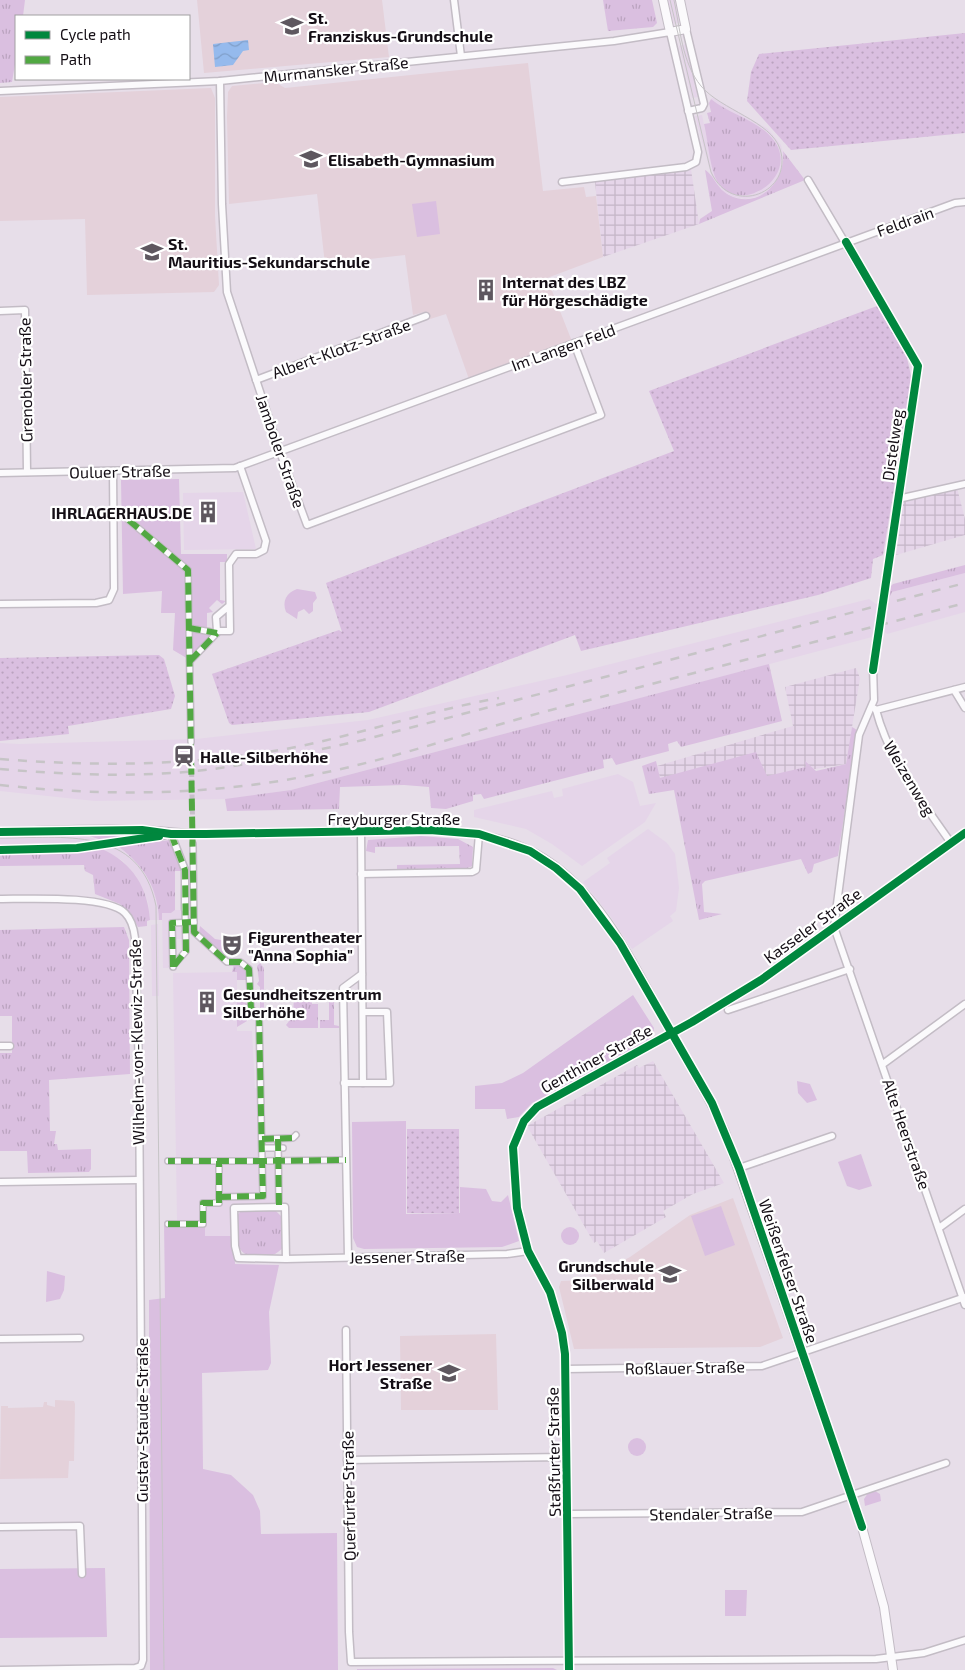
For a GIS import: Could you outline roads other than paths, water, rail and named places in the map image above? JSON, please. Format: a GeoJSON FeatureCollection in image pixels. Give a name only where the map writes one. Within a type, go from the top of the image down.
{"type":"FeatureCollection","features":[{"type":"Feature","properties":{"kind":"street"},"geometry":{"type":"LineString","coordinates":[[454,0],[461,56]]}},
{"type":"Feature","properties":{"kind":"street"},"geometry":{"type":"LineString","coordinates":[[562,182],[693,164],[698,158],[663,0]]}},
{"type":"Feature","properties":{"kind":"street"},"geometry":{"type":"LineString","coordinates":[[680,0],[704,104],[702,108],[688,111]]}},
{"type":"Feature","properties":{"kind":"street"},"geometry":{"type":"LineString","coordinates":[[670,32],[686,29]]}},
{"type":"Feature","properties":{"kind":"street","name":"Murmansker Straße"},"geometry":{"type":"LineString","coordinates":[[0,91],[220,81],[614,41],[670,32]]}},
{"type":"Feature","properties":{"kind":"street","name":"Jamboler Straße"},"geometry":{"type":"LineString","coordinates":[[220,81],[222,204],[227,292],[280,452],[307,526],[601,415],[574,343]]}},
{"type":"Feature","properties":{"kind":"street","name":"Distelweg"},"geometry":{"type":"LineString","coordinates":[[808,180],[918,366],[873,667],[874,708]]}},
{"type":"Feature","properties":{"kind":"street","name":"Feldrain"},"geometry":{"type":"LineString","coordinates":[[846,242],[955,203],[965,202]]}},
{"type":"Feature","properties":{"kind":"street","name":"Im Langen Feld"},"geometry":{"type":"LineString","coordinates":[[280,452],[846,242]]}},
{"type":"Feature","properties":{"kind":"street","name":"Grenobler Straße"},"geometry":{"type":"LineString","coordinates":[[0,311],[25,310],[27,472]]}},
{"type":"Feature","properties":{"kind":"street","name":"Albert-Klotz-Straße"},"geometry":{"type":"LineString","coordinates":[[256,380],[426,316]]}},
{"type":"Feature","properties":{"kind":"street","name":"Ouluer Straße"},"geometry":{"type":"LineString","coordinates":[[0,473],[219,470],[240,466],[280,452]]}},
{"type":"Feature","properties":{"kind":"street"},"geometry":{"type":"LineString","coordinates":[[228,606],[229,564],[231,559],[236,554],[260,553],[264,550],[266,541],[240,466]]}},
{"type":"Feature","properties":{"kind":"street"},"geometry":{"type":"LineString","coordinates":[[0,604],[96,603],[109,600],[114,589],[113,471]]}},
{"type":"Feature","properties":{"kind":"street"},"geometry":{"type":"LineString","coordinates":[[898,499],[965,484]]}},
{"type":"Feature","properties":{"kind":"street"},"geometry":{"type":"LineString","coordinates":[[112,516],[125,518],[188,570],[191,742]]}},
{"type":"Feature","properties":{"kind":"street"},"geometry":{"type":"LineString","coordinates":[[189,628],[217,633],[190,661]]}},
{"type":"Feature","properties":{"kind":"street"},"geometry":{"type":"LineString","coordinates":[[874,708],[965,687]]}},
{"type":"Feature","properties":{"kind":"street"},"geometry":{"type":"LineString","coordinates":[[954,690],[965,708]]}},
{"type":"Feature","properties":{"kind":"street","name":"Weizenweg"},"geometry":{"type":"LineString","coordinates":[[874,708],[886,741],[900,769],[950,843]]}},
{"type":"Feature","properties":{"kind":"street","name":"Alte Heerstraße"},"geometry":{"type":"LineString","coordinates":[[874,708],[860,735],[834,927],[964,1300]]}},
{"type":"Feature","properties":{"kind":"street","name":"Freyburger Straße"},"geometry":{"type":"LineString","coordinates":[[0,832],[142,830],[171,834]]}},
{"type":"Feature","properties":{"kind":"street"},"geometry":{"type":"LineString","coordinates":[[361,830],[364,1083]]}},
{"type":"Feature","properties":{"kind":"street","name":"Freyburger Straße"},"geometry":{"type":"LineString","coordinates":[[0,850],[77,848],[171,834],[361,830],[430,830],[479,834],[514,844],[543,859],[580,889],[620,942],[671,1033]]}},
{"type":"Feature","properties":{"kind":"street","name":"Kasseler Straße"},"geometry":{"type":"LineString","coordinates":[[671,1033],[761,980],[965,833]]}},
{"type":"Feature","properties":{"kind":"street"},"geometry":{"type":"LineString","coordinates":[[171,834],[185,870],[186,909],[186,922],[186,951],[173,967],[172,923],[186,922],[194,922]]}},
{"type":"Feature","properties":{"kind":"street","name":"Freyburger Straße"},"geometry":{"type":"LineString","coordinates":[[361,874],[472,872],[476,870],[479,834]]}},
{"type":"Feature","properties":{"kind":"street"},"geometry":{"type":"LineString","coordinates":[[192,844],[196,865],[194,932],[227,962],[240,962],[249,969],[251,1009],[259,1014],[263,1196],[219,1197]]}},
{"type":"Feature","properties":{"kind":"street","name":"Wilhelm-von-Klewiz-Straße"},"geometry":{"type":"LineString","coordinates":[[0,899],[88,901],[113,905],[125,913],[133,925],[136,938],[139,1180]]}},
{"type":"Feature","properties":{"kind":"street"},"geometry":{"type":"LineString","coordinates":[[728,1010],[850,969]]}},
{"type":"Feature","properties":{"kind":"street"},"geometry":{"type":"LineString","coordinates":[[348,1257],[343,988],[362,974]]}},
{"type":"Feature","properties":{"kind":"street"},"geometry":{"type":"LineString","coordinates":[[883,1064],[965,1004]]}},
{"type":"Feature","properties":{"kind":"street"},"geometry":{"type":"LineString","coordinates":[[344,1083],[390,1083],[387,1012],[363,1012]]}},
{"type":"Feature","properties":{"kind":"street","name":"Weißenfelser Straße"},"geometry":{"type":"LineString","coordinates":[[671,1033],[712,1103],[739,1168],[875,1571],[893,1670]]}},
{"type":"Feature","properties":{"kind":"street","name":"Genthiner Straße"},"geometry":{"type":"LineString","coordinates":[[528,1251],[517,1208],[513,1147],[524,1121],[537,1107],[671,1033]]}},
{"type":"Feature","properties":{"kind":"street"},"geometry":{"type":"LineString","coordinates":[[0,1046],[10,1046]]}},
{"type":"Feature","properties":{"kind":"street"},"geometry":{"type":"LineString","coordinates":[[262,1139],[293,1138],[296,1135]]}},
{"type":"Feature","properties":{"kind":"street"},"geometry":{"type":"LineString","coordinates":[[739,1168],[832,1136]]}},
{"type":"Feature","properties":{"kind":"street"},"geometry":{"type":"LineString","coordinates":[[278,1139],[280,1148],[279,1207],[285,1207],[286,1259]]}},
{"type":"Feature","properties":{"kind":"street"},"geometry":{"type":"LineString","coordinates":[[262,1148],[280,1148]]}},
{"type":"Feature","properties":{"kind":"street"},"geometry":{"type":"LineString","coordinates":[[168,1161],[346,1160]]}},
{"type":"Feature","properties":{"kind":"street"},"geometry":{"type":"LineString","coordinates":[[168,1224],[203,1224],[203,1203],[219,1203],[219,1161]]}},
{"type":"Feature","properties":{"kind":"street"},"geometry":{"type":"LineString","coordinates":[[0,1182],[139,1180]]}},
{"type":"Feature","properties":{"kind":"street","name":"Gustav-Staude-Straße"},"geometry":{"type":"LineString","coordinates":[[0,1670],[135,1668],[141,1666],[143,1660],[139,1180]]}},
{"type":"Feature","properties":{"kind":"street","name":"Jessener Straße"},"geometry":{"type":"LineString","coordinates":[[279,1207],[234,1208],[235,1246],[238,1258],[286,1259],[507,1254],[528,1251]]}},
{"type":"Feature","properties":{"kind":"street"},"geometry":{"type":"LineString","coordinates":[[939,1228],[965,1209]]}},
{"type":"Feature","properties":{"kind":"street","name":"Staßfurter Straße"},"geometry":{"type":"LineString","coordinates":[[528,1251],[550,1292],[562,1333],[566,1369],[566,1457],[569,1514],[569,1670]]}},
{"type":"Feature","properties":{"kind":"street","name":"Roßlauer Straße"},"geometry":{"type":"LineString","coordinates":[[566,1369],[762,1366],[964,1300]]}},
{"type":"Feature","properties":{"kind":"street","name":"Querfurter Straße"},"geometry":{"type":"LineString","coordinates":[[346,1330],[351,1662],[569,1660]]}},
{"type":"Feature","properties":{"kind":"street"},"geometry":{"type":"LineString","coordinates":[[0,1339],[80,1338]]}},
{"type":"Feature","properties":{"kind":"street"},"geometry":{"type":"LineString","coordinates":[[347,1460],[566,1457]]}},
{"type":"Feature","properties":{"kind":"street"},"geometry":{"type":"LineString","coordinates":[[851,1496],[946,1463]]}},
{"type":"Feature","properties":{"kind":"street","name":"Stendaler Straße"},"geometry":{"type":"LineString","coordinates":[[569,1514],[802,1512],[851,1496]]}},
{"type":"Feature","properties":{"kind":"street"},"geometry":{"type":"LineString","coordinates":[[0,1527],[80,1526],[82,1574]]}},
{"type":"Feature","properties":{"kind":"street"},"geometry":{"type":"LineString","coordinates":[[569,1660],[892,1658],[924,1653],[965,1640]]}},
{"type":"Feature","properties":{"kind":"water"},"geometry":{"type":"Polygon","coordinates":[[[248,40],[249,50],[243,51],[233,65],[215,67],[213,44],[248,40]]]}},
{"type":"Feature","properties":{"kind":"tunnel"},"geometry":{"type":"LineString","coordinates":[[191,742],[193,844]]}},
{"type":"Feature","properties":{"kind":"tram line"},"geometry":{"type":"LineString","coordinates":[[670,0],[711,172],[721,186],[733,194],[746,196],[759,194],[770,187],[778,177],[782,164],[780,149],[775,139],[767,131],[721,102],[701,86],[686,56],[674,0]]}},
{"type":"Feature","properties":{"kind":"tram line"},"geometry":{"type":"LineString","coordinates":[[0,838],[73,838],[96,842],[116,849],[134,861],[147,880],[156,906],[164,1670]]}},
{"type":"Feature","properties":{"kind":"railway"},"geometry":{"type":"LineString","coordinates":[[0,769],[53,773],[133,775],[187,772],[270,760],[363,740],[965,583]]}},
{"type":"Feature","properties":{"kind":"railway"},"geometry":{"type":"LineString","coordinates":[[0,785],[76,791],[189,791],[226,788],[302,777],[396,755],[551,710],[965,603]]}},
{"type":"Feature","properties":{"kind":"railway"},"geometry":{"type":"LineString","coordinates":[[0,759],[113,764],[226,758],[301,746],[499,698]]}},
{"type":"Feature","properties":{"kind":"place","name":"St. Franziskus-Grundschule"},"geometry":{"type":"Point","coordinates":[292,26]}},
{"type":"Feature","properties":{"kind":"place","name":"Elisabeth-Gymnasium"},"geometry":{"type":"Point","coordinates":[311,159]}},
{"type":"Feature","properties":{"kind":"place","name":"St. Mauritius-Sekundarschule"},"geometry":{"type":"Point","coordinates":[152,252]}},
{"type":"Feature","properties":{"kind":"place","name":"Internat des LBZ für Hörgeschädigte"},"geometry":{"type":"Point","coordinates":[486,290]}},
{"type":"Feature","properties":{"kind":"place","name":"IHRLAGERHAUS.DE"},"geometry":{"type":"Point","coordinates":[208,512]}},
{"type":"Feature","properties":{"kind":"place","name":"Halle-Silberhöhe"},"geometry":{"type":"Point","coordinates":[184,756]}},
{"type":"Feature","properties":{"kind":"place","name":"Figurentheater \"Anna Sophia\""},"geometry":{"type":"Point","coordinates":[232,945]}},
{"type":"Feature","properties":{"kind":"place","name":"Gesundheitszentrum Silberhöhe"},"geometry":{"type":"Point","coordinates":[207,1002]}},
{"type":"Feature","properties":{"kind":"place","name":"Grundschule Silberwald"},"geometry":{"type":"Point","coordinates":[670,1274]}},
{"type":"Feature","properties":{"kind":"place","name":"Hort Jessener Straße"},"geometry":{"type":"Point","coordinates":[449,1373]}}]}
